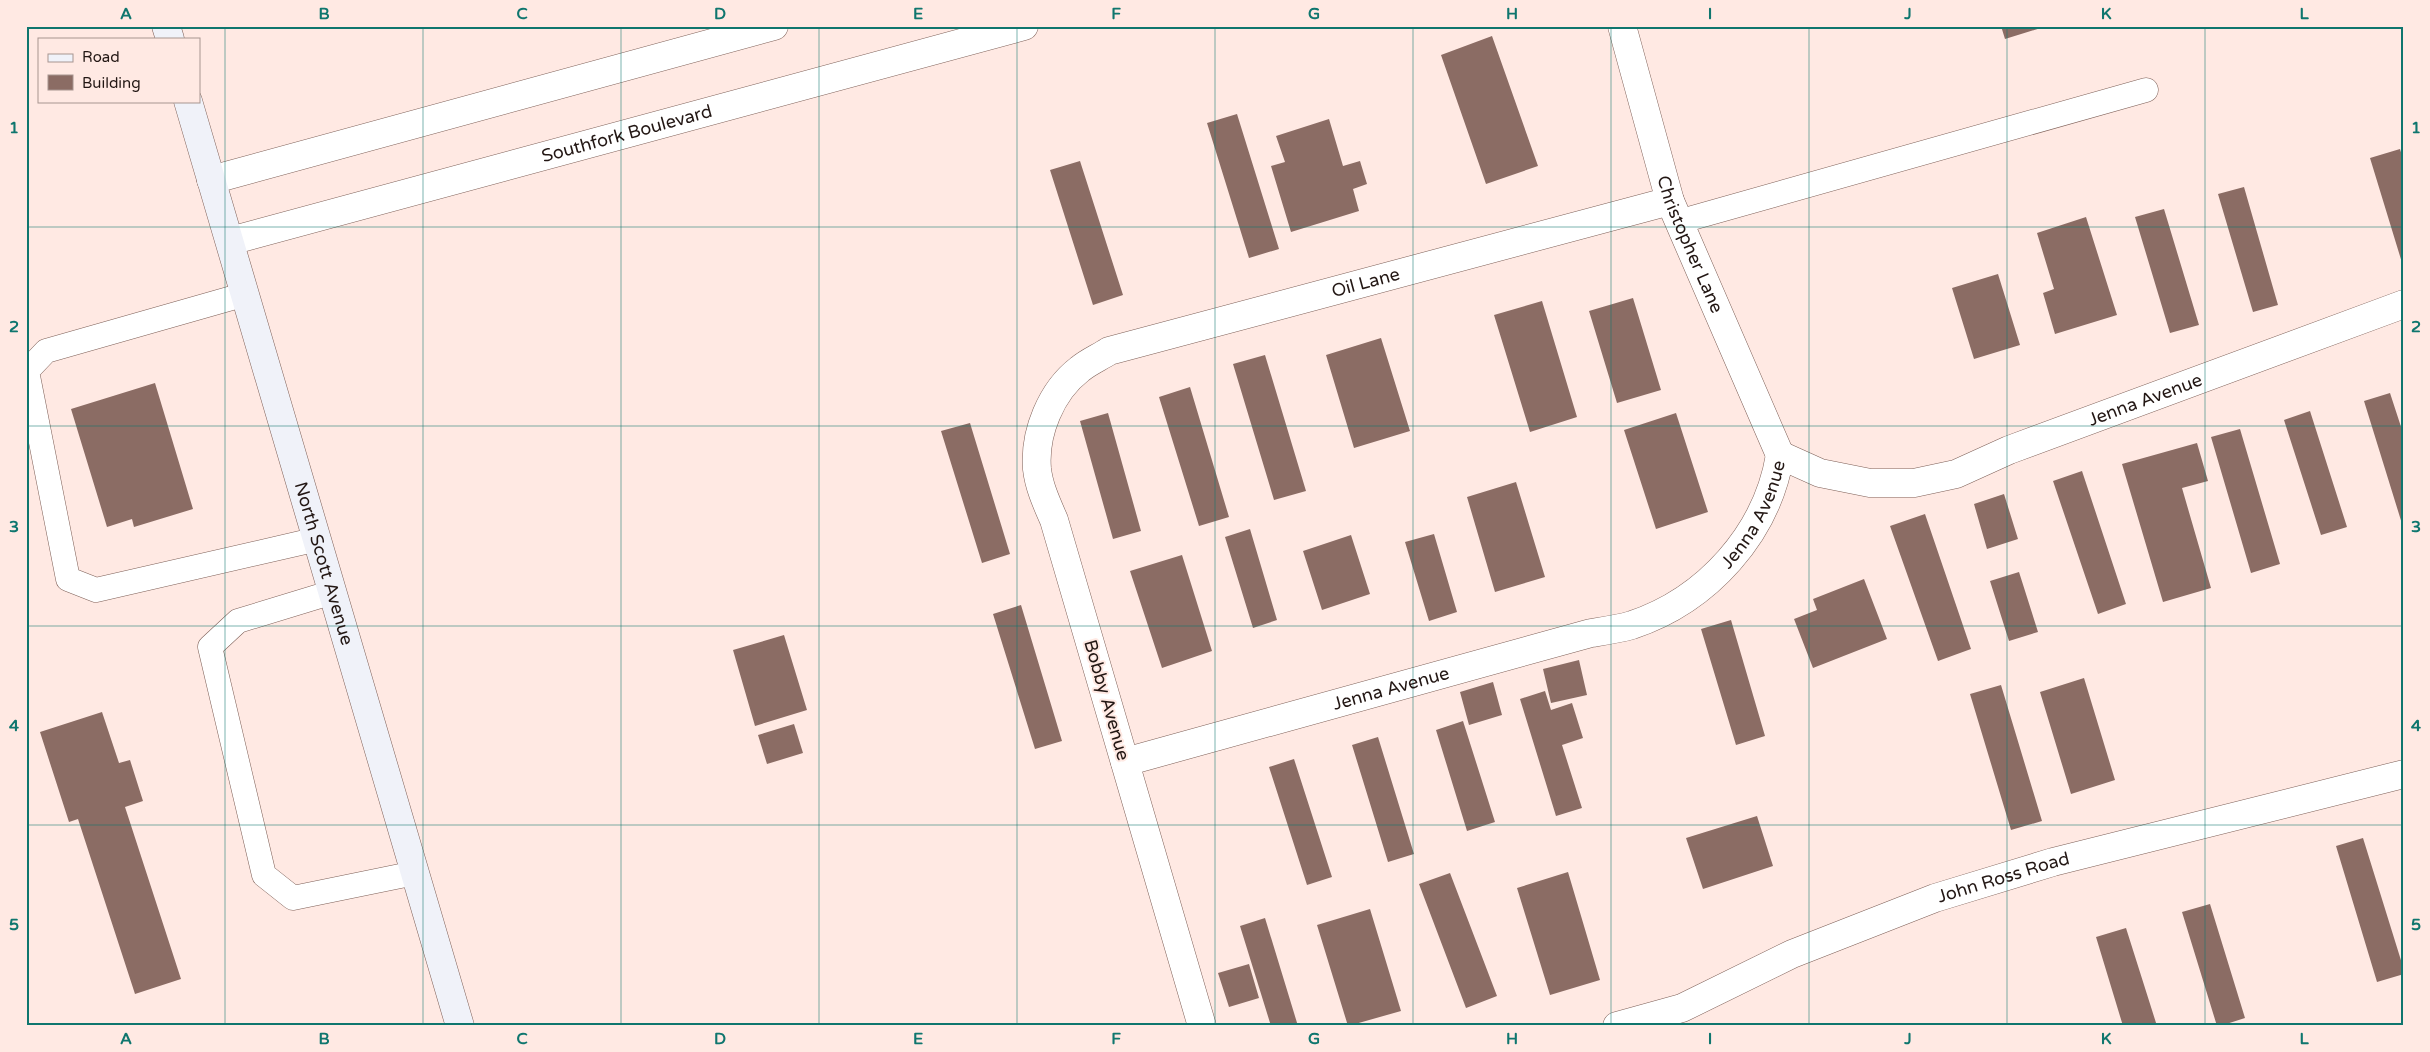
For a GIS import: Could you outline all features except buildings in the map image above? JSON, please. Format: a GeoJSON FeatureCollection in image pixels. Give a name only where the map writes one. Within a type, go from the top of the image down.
{"type":"FeatureCollection","features":[{"type":"Feature","properties":{"kind":"main road"},"geometry":{"type":"LineString","coordinates":[[166,26],[170,38]]}},
{"type":"Feature","properties":{"kind":"main road","name":"North Scott Avenue"},"geometry":{"type":"LineString","coordinates":[[188,102],[460,1026]]}},
{"type":"Feature","properties":{"kind":"street"},"geometry":{"type":"LineString","coordinates":[[211,180],[774,26]]}},
{"type":"Feature","properties":{"kind":"street","name":"Southfork Boulevard"},"geometry":{"type":"LineString","coordinates":[[230,241],[1024,26]]}},
{"type":"Feature","properties":{"kind":"street","name":"Christopher Lane"},"geometry":{"type":"LineString","coordinates":[[1622,26],[1674,212],[1780,455]]}},
{"type":"Feature","properties":{"kind":"street","name":"Oil Lane"},"geometry":{"type":"LineString","coordinates":[[1069,379],[1080,369],[1109,351],[1674,212]]}},
{"type":"Feature","properties":{"kind":"street","name":"Jenna Avenue"},"geometry":{"type":"LineString","coordinates":[[1125,762],[1572,638],[1631,625],[1674,606],[1711,580],[1739,549],[1765,506],[1780,455],[1820,473],[1870,483],[1914,483],[1956,474],[2008,450],[2404,304]]}},
{"type":"Feature","properties":{"kind":"street","name":"Bobby Avenue"},"geometry":{"type":"LineString","coordinates":[[1069,379],[1050,404],[1039,436],[1037,469],[1045,502],[1054,520],[1202,1026]]}},
{"type":"Feature","properties":{"kind":"street","name":"John Ross Road"},"geometry":{"type":"LineString","coordinates":[[1617,1026],[1682,1008],[1792,954],[1935,898],[2053,862],[2404,774]]}},
{"type":"Feature","properties":{"kind":"lane"},"geometry":{"type":"LineString","coordinates":[[1674,212],[2146,90]]}},
{"type":"Feature","properties":{"kind":"lane"},"geometry":{"type":"LineString","coordinates":[[246,294],[46,351],[27,371],[68,579],[96,590],[318,539]]}},
{"type":"Feature","properties":{"kind":"lane"},"geometry":{"type":"LineString","coordinates":[[333,592],[238,621],[210,647],[264,875],[293,898],[415,873]]}}]}
